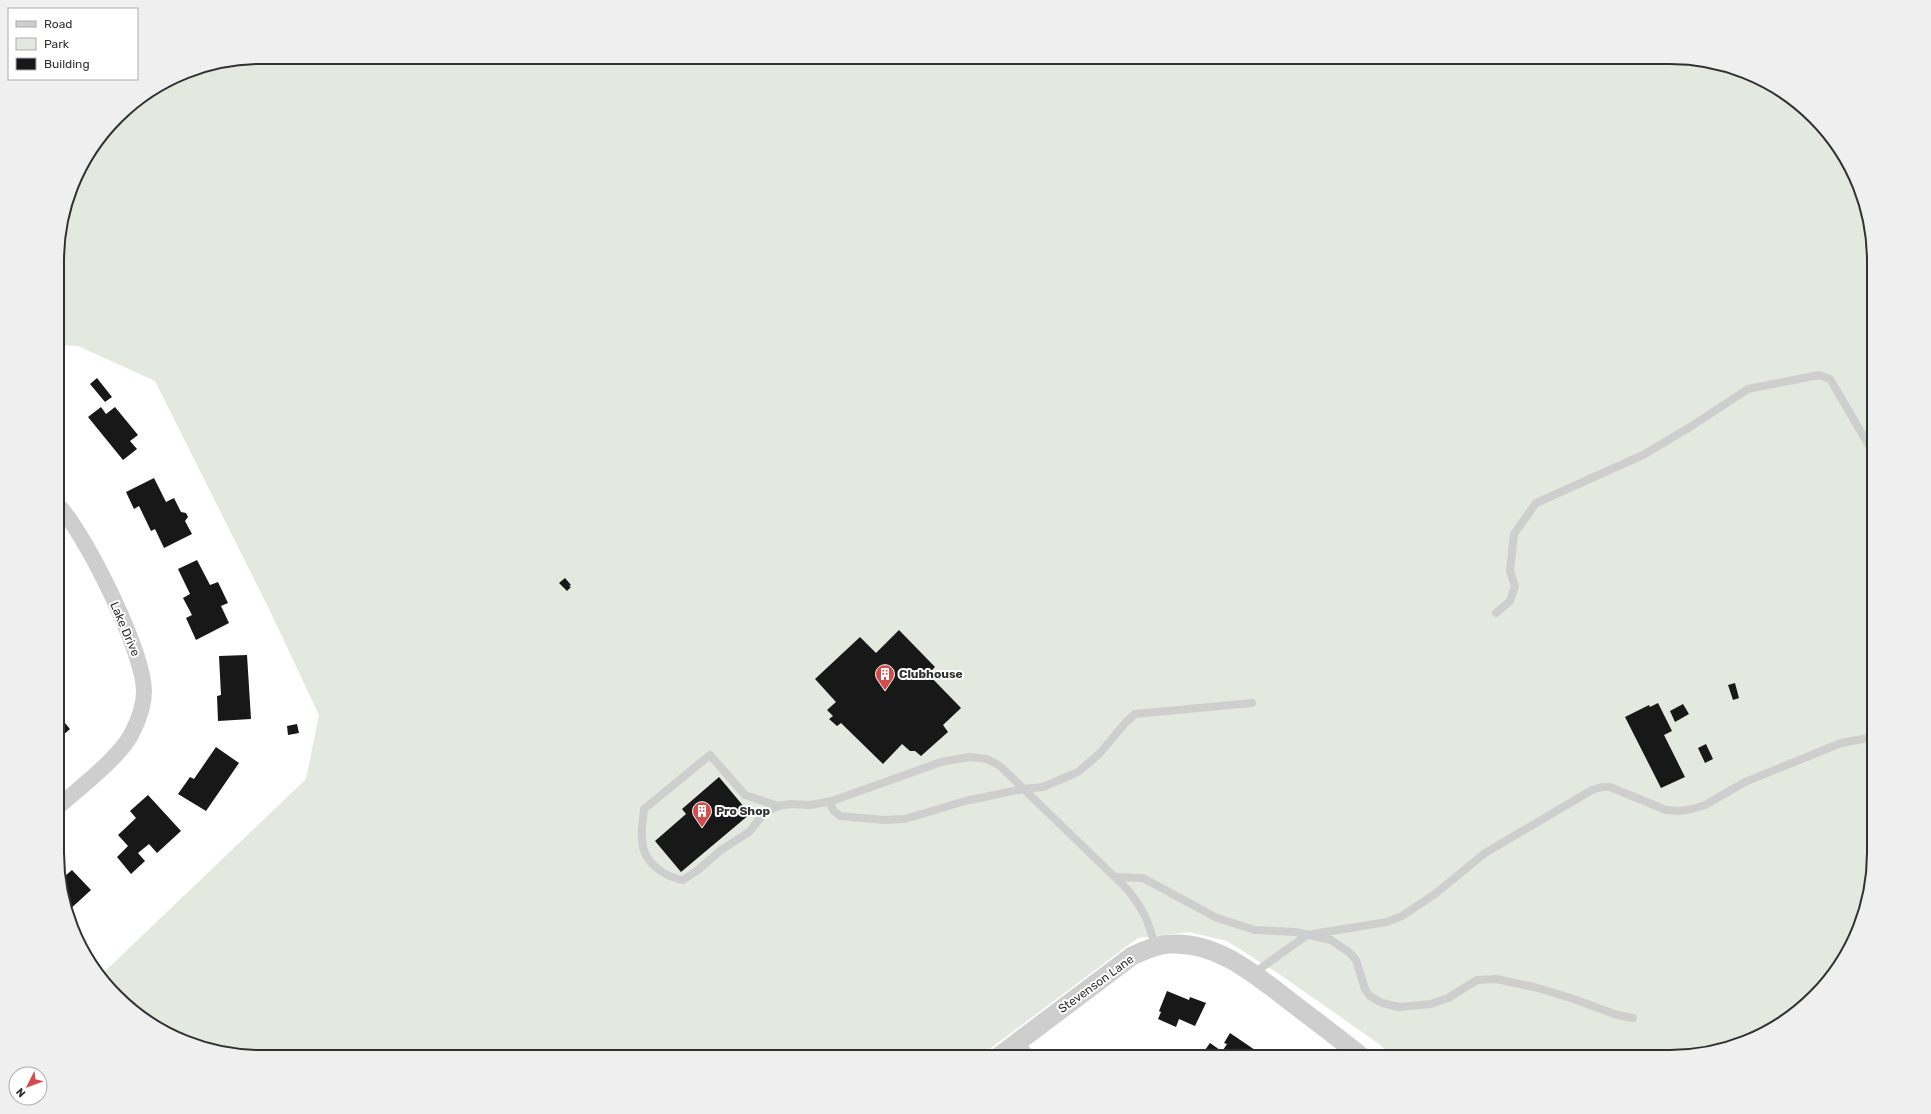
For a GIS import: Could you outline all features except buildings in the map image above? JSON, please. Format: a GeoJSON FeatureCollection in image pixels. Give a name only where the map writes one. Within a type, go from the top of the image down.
{"type":"FeatureCollection","features":[{"type":"Feature","properties":{"kind":"street","name":"Lake Drive"},"geometry":{"type":"LineString","coordinates":[[64,512],[73,524],[101,573],[137,654],[144,691],[141,711],[132,733],[123,746],[64,801]]}},
{"type":"Feature","properties":{"kind":"street","name":"Stevenson Lane"},"geometry":{"type":"LineString","coordinates":[[1021,1050],[1107,974],[1132,956],[1155,946],[1173,944],[1194,945],[1220,954],[1245,966],[1353,1050]]}},
{"type":"Feature","properties":{"kind":"lane"},"geometry":{"type":"LineString","coordinates":[[1496,613],[1510,601],[1515,586],[1510,571],[1514,534],[1536,503],[1643,455],[1690,427],[1748,389],[1819,375],[1830,378],[1867,442]]}},
{"type":"Feature","properties":{"kind":"lane"},"geometry":{"type":"LineString","coordinates":[[829,802],[834,811],[840,816],[884,820],[905,819],[965,801],[1023,789],[1043,787],[1078,772],[1100,753],[1126,722],[1135,714],[1252,703]]}},
{"type":"Feature","properties":{"kind":"lane"},"geometry":{"type":"LineString","coordinates":[[1254,973],[1308,935],[1387,922],[1402,916],[1435,894],[1485,854],[1569,803],[1602,787],[1610,787],[1666,810],[1680,811],[1692,809],[1705,805],[1745,782],[1841,743],[1867,738]]}},
{"type":"Feature","properties":{"kind":"lane"},"geometry":{"type":"LineString","coordinates":[[778,806],[746,795],[710,755],[644,809],[642,842],[648,860],[672,878],[683,880],[698,870],[721,850],[749,832],[765,812],[778,806],[790,804],[810,805],[829,802],[940,762],[969,757],[987,759],[1000,766],[1115,877],[1143,910],[1148,921],[1155,946]]}},
{"type":"Feature","properties":{"kind":"lane"},"geometry":{"type":"LineString","coordinates":[[1115,877],[1143,878],[1218,918],[1255,930],[1296,932],[1331,940],[1350,953],[1356,960],[1365,989],[1370,996],[1382,1003],[1399,1007],[1431,1004],[1448,998],[1477,980],[1496,979],[1534,987],[1571,998],[1617,1015],[1634,1018]]}},
{"type":"Feature","properties":{"kind":"green space"},"geometry":{"type":"Polygon","coordinates":[[[248,64],[1683,64],[1733,74],[1757,84],[1779,97],[1800,113],[1826,141],[1847,174],[1857,198],[1867,248],[1867,866],[1857,916],[1847,940],[1834,962],[1818,983],[1790,1009],[1757,1030],[1733,1040],[1683,1050],[1385,1050],[1282,976],[1227,941],[1189,932],[1138,938],[988,1050],[248,1050],[198,1040],[174,1030],[152,1017],[131,1001],[104,972],[306,779],[319,715],[270,611],[155,381],[78,346],[64,345],[64,248],[74,198],[90,163],[113,131],[131,113],[152,97],[174,84],[198,74],[235,66],[248,64]]]}},
{"type":"Feature","properties":{"kind":"place","name":"Clubhouse"},"geometry":{"type":"Point","coordinates":[885,691]}},
{"type":"Feature","properties":{"kind":"place","name":"Pro Shop"},"geometry":{"type":"Point","coordinates":[702,828]}}]}
